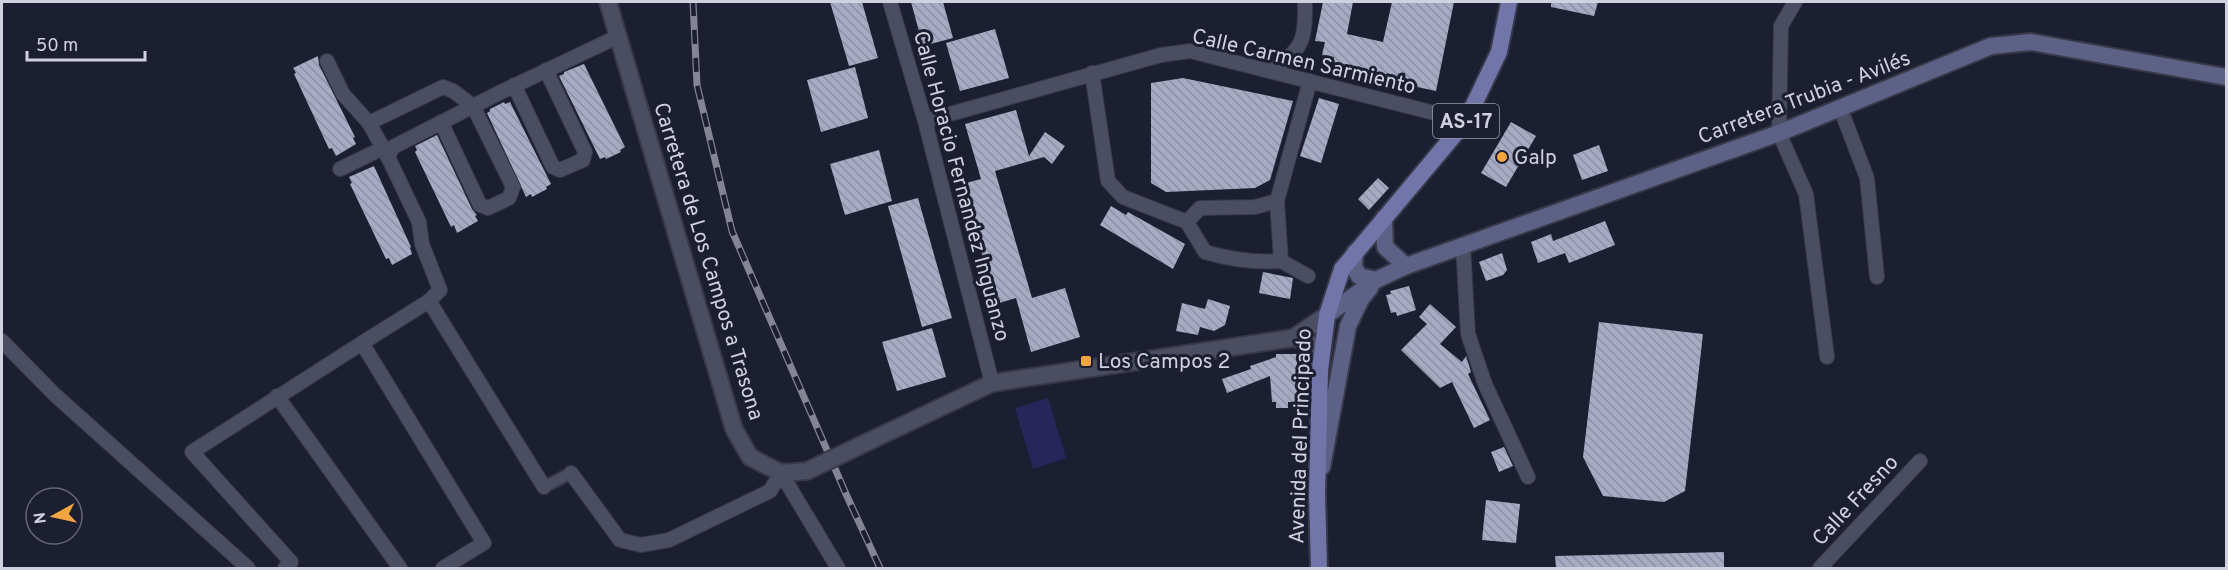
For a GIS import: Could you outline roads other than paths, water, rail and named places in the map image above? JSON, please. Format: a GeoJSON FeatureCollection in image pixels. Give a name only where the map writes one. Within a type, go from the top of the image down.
{"type":"FeatureCollection","features":[{"type":"Feature","properties":{"kind":"main road","name":"Avenida del Principado"},"geometry":{"type":"LineString","coordinates":[[1319,568],[1317,495],[1320,370],[1327,315],[1342,269],[1466,122],[1499,52],[1509,2]]}},
{"type":"Feature","properties":{"kind":"main road","name":"Carretera Trubia - Avilés"},"geometry":{"type":"LineString","coordinates":[[1327,315],[1376,280],[1406,266],[1841,110],[1992,46],[2031,42],[2226,77]]}},
{"type":"Feature","properties":{"kind":"main road"},"geometry":{"type":"LineString","coordinates":[[1384,218],[1385,247],[1406,266]]}},
{"type":"Feature","properties":{"kind":"main road"},"geometry":{"type":"LineString","coordinates":[[1317,495],[1348,326],[1361,299],[1376,280],[1359,276],[1354,267],[1355,252]]}},
{"type":"Feature","properties":{"kind":"street","name":"Carretera de Los Campos a Trasona"},"geometry":{"type":"LineString","coordinates":[[608,2],[734,429],[750,457],[781,473]]}},
{"type":"Feature","properties":{"kind":"street","name":"Calle Horacio Fernandez Inguanzo"},"geometry":{"type":"LineString","coordinates":[[890,2],[925,121],[992,382]]}},
{"type":"Feature","properties":{"kind":"street"},"geometry":{"type":"LineString","coordinates":[[1272,70],[1289,58],[1303,40],[1305,2]]}},
{"type":"Feature","properties":{"kind":"street"},"geometry":{"type":"LineString","coordinates":[[1795,2],[1782,26],[1779,133],[1806,194],[1827,357]]}},
{"type":"Feature","properties":{"kind":"street"},"geometry":{"type":"LineString","coordinates":[[340,169],[386,153],[441,122],[619,36]]}},
{"type":"Feature","properties":{"kind":"street","name":"Calle Carmen Sarmiento"},"geometry":{"type":"LineString","coordinates":[[925,121],[1092,73],[1161,55],[1190,51],[1272,70],[1466,122]]}},
{"type":"Feature","properties":{"kind":"street"},"geometry":{"type":"LineString","coordinates":[[285,568],[291,562],[192,452],[429,301],[440,290],[422,244],[419,222],[386,153],[369,123],[343,94],[327,61]]}},
{"type":"Feature","properties":{"kind":"street"},"geometry":{"type":"LineString","coordinates":[[514,86],[553,167],[560,170],[572,166],[583,160],[585,152],[546,70]]}},
{"type":"Feature","properties":{"kind":"street"},"geometry":{"type":"LineString","coordinates":[[1092,73],[1108,181],[1123,197],[1187,222],[1206,252],[1232,260],[1259,263],[1281,261],[1308,276]]}},
{"type":"Feature","properties":{"kind":"street"},"geometry":{"type":"LineString","coordinates":[[1281,261],[1277,201],[1310,81]]}},
{"type":"Feature","properties":{"kind":"street"},"geometry":{"type":"LineString","coordinates":[[369,123],[443,87],[453,91],[473,106],[513,187],[509,198],[488,208],[480,205],[441,122]]}},
{"type":"Feature","properties":{"kind":"street"},"geometry":{"type":"LineString","coordinates":[[1841,110],[1867,178],[1877,277]]}},
{"type":"Feature","properties":{"kind":"street"},"geometry":{"type":"LineString","coordinates":[[1187,222],[1200,208],[1255,207],[1277,201]]}},
{"type":"Feature","properties":{"kind":"street"},"geometry":{"type":"LineString","coordinates":[[1463,245],[1468,334],[1485,384],[1528,477]]}},
{"type":"Feature","properties":{"kind":"street"},"geometry":{"type":"LineString","coordinates":[[429,301],[544,488],[572,473],[620,540],[641,545],[669,540],[770,491],[781,473]]}},
{"type":"Feature","properties":{"kind":"street"},"geometry":{"type":"LineString","coordinates":[[1293,338],[1327,315]]}},
{"type":"Feature","properties":{"kind":"street"},"geometry":{"type":"LineString","coordinates":[[781,473],[807,471],[992,382],[1293,338],[1308,341],[1315,353],[1320,370]]}},
{"type":"Feature","properties":{"kind":"street"},"geometry":{"type":"LineString","coordinates":[[2,341],[54,394],[248,568]]}},
{"type":"Feature","properties":{"kind":"street"},"geometry":{"type":"LineString","coordinates":[[362,343],[484,543],[443,568]]}},
{"type":"Feature","properties":{"kind":"street"},"geometry":{"type":"LineString","coordinates":[[277,396],[400,568]]}},
{"type":"Feature","properties":{"kind":"street","name":"Calle Fresno"},"geometry":{"type":"LineString","coordinates":[[1820,568],[1920,461]]}},
{"type":"Feature","properties":{"kind":"street"},"geometry":{"type":"LineString","coordinates":[[781,473],[838,568]]}},
{"type":"Feature","properties":{"kind":"railway"},"geometry":{"type":"LineString","coordinates":[[693,2],[697,85],[732,231],[880,568]]}},
{"type":"Feature","properties":{"kind":"place","name":"Galp"},"geometry":{"type":"Point","coordinates":[1502,157]}},
{"type":"Feature","properties":{"kind":"place","name":"Los Campos 2"},"geometry":{"type":"Point","coordinates":[1086,361]}}]}
